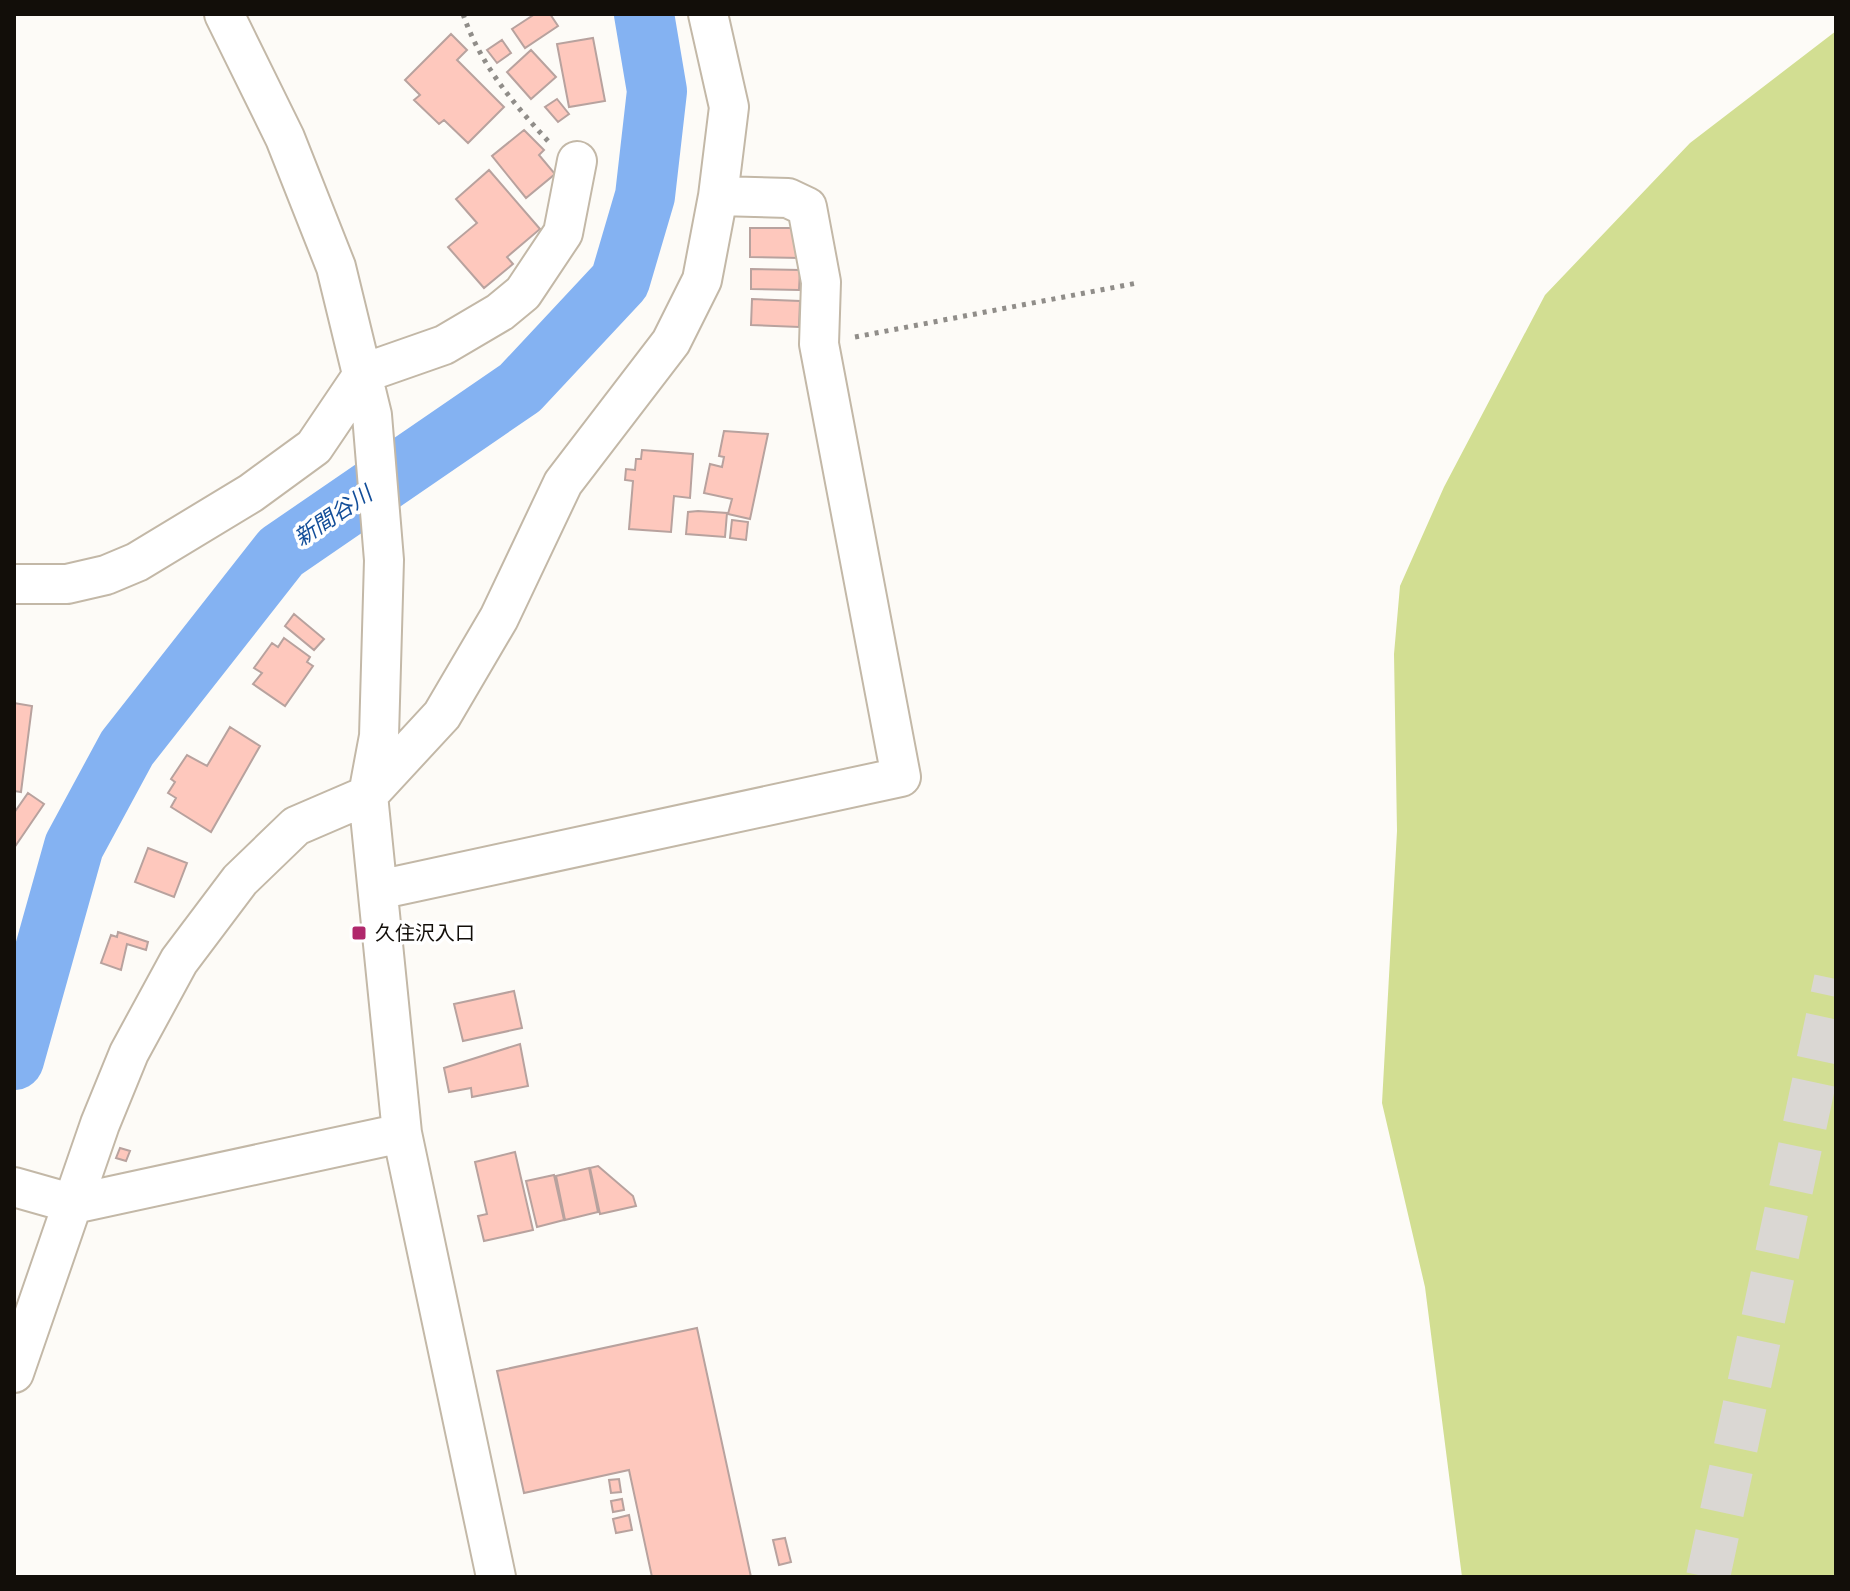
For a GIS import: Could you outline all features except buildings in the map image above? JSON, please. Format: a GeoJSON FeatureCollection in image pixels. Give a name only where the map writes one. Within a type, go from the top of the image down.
{"type":"FeatureCollection","features":[{"type":"Feature","properties":{"kind":"street"},"geometry":{"type":"LineString","coordinates":[[224,14],[285,138],[336,267],[372,415],[384,560],[379,736],[368,795],[402,1133],[496,1577]]}},
{"type":"Feature","properties":{"kind":"street"},"geometry":{"type":"LineString","coordinates":[[14,1373],[100,1124],[129,1053],[179,961],[240,880],[296,826],[368,795],[442,715],[499,618],[563,483],[671,342],[702,280],[718,196],[729,107],[708,14]]}},
{"type":"Feature","properties":{"kind":"street"},"geometry":{"type":"LineString","coordinates":[[14,584],[67,584],[106,575],[137,562],[251,493],[314,447],[364,373],[444,345],[500,312],[523,293],[563,233],[577,161]]}},
{"type":"Feature","properties":{"kind":"street"},"geometry":{"type":"LineString","coordinates":[[378,890],[901,777],[819,344],[821,282],[807,207],[788,198],[718,196]]}},
{"type":"Feature","properties":{"kind":"street"},"geometry":{"type":"LineString","coordinates":[[14,1187],[74,1204],[402,1133]]}},
{"type":"Feature","properties":{"kind":"path"},"geometry":{"type":"LineString","coordinates":[[463,14],[474,49],[516,107],[558,152],[577,161]]}},
{"type":"Feature","properties":{"kind":"path"},"geometry":{"type":"LineString","coordinates":[[819,344],[1137,283]]}},
{"type":"Feature","properties":{"kind":"green space"},"geometry":{"type":"Polygon","coordinates":[[[1836,31],[1836,1577],[1462,1577],[1425,1287],[1382,1103],[1397,831],[1394,654],[1400,586],[1444,487],[1545,295],[1690,143],[1836,31]]]}},
{"type":"Feature","properties":{"kind":"waterway","name":"新間谷川"},"geometry":{"type":"LineString","coordinates":[[14,1060],[74,846],[127,748],[281,552],[520,388],[620,281],[645,196],[657,91],[644,14]]}},
{"type":"Feature","properties":{"kind":"tunnel"},"geometry":{"type":"LineString","coordinates":[[1708,1577],[1836,979]]}},
{"type":"Feature","properties":{"kind":"place","name":"久住沢入口"},"geometry":{"type":"Point","coordinates":[359,933]}}]}
